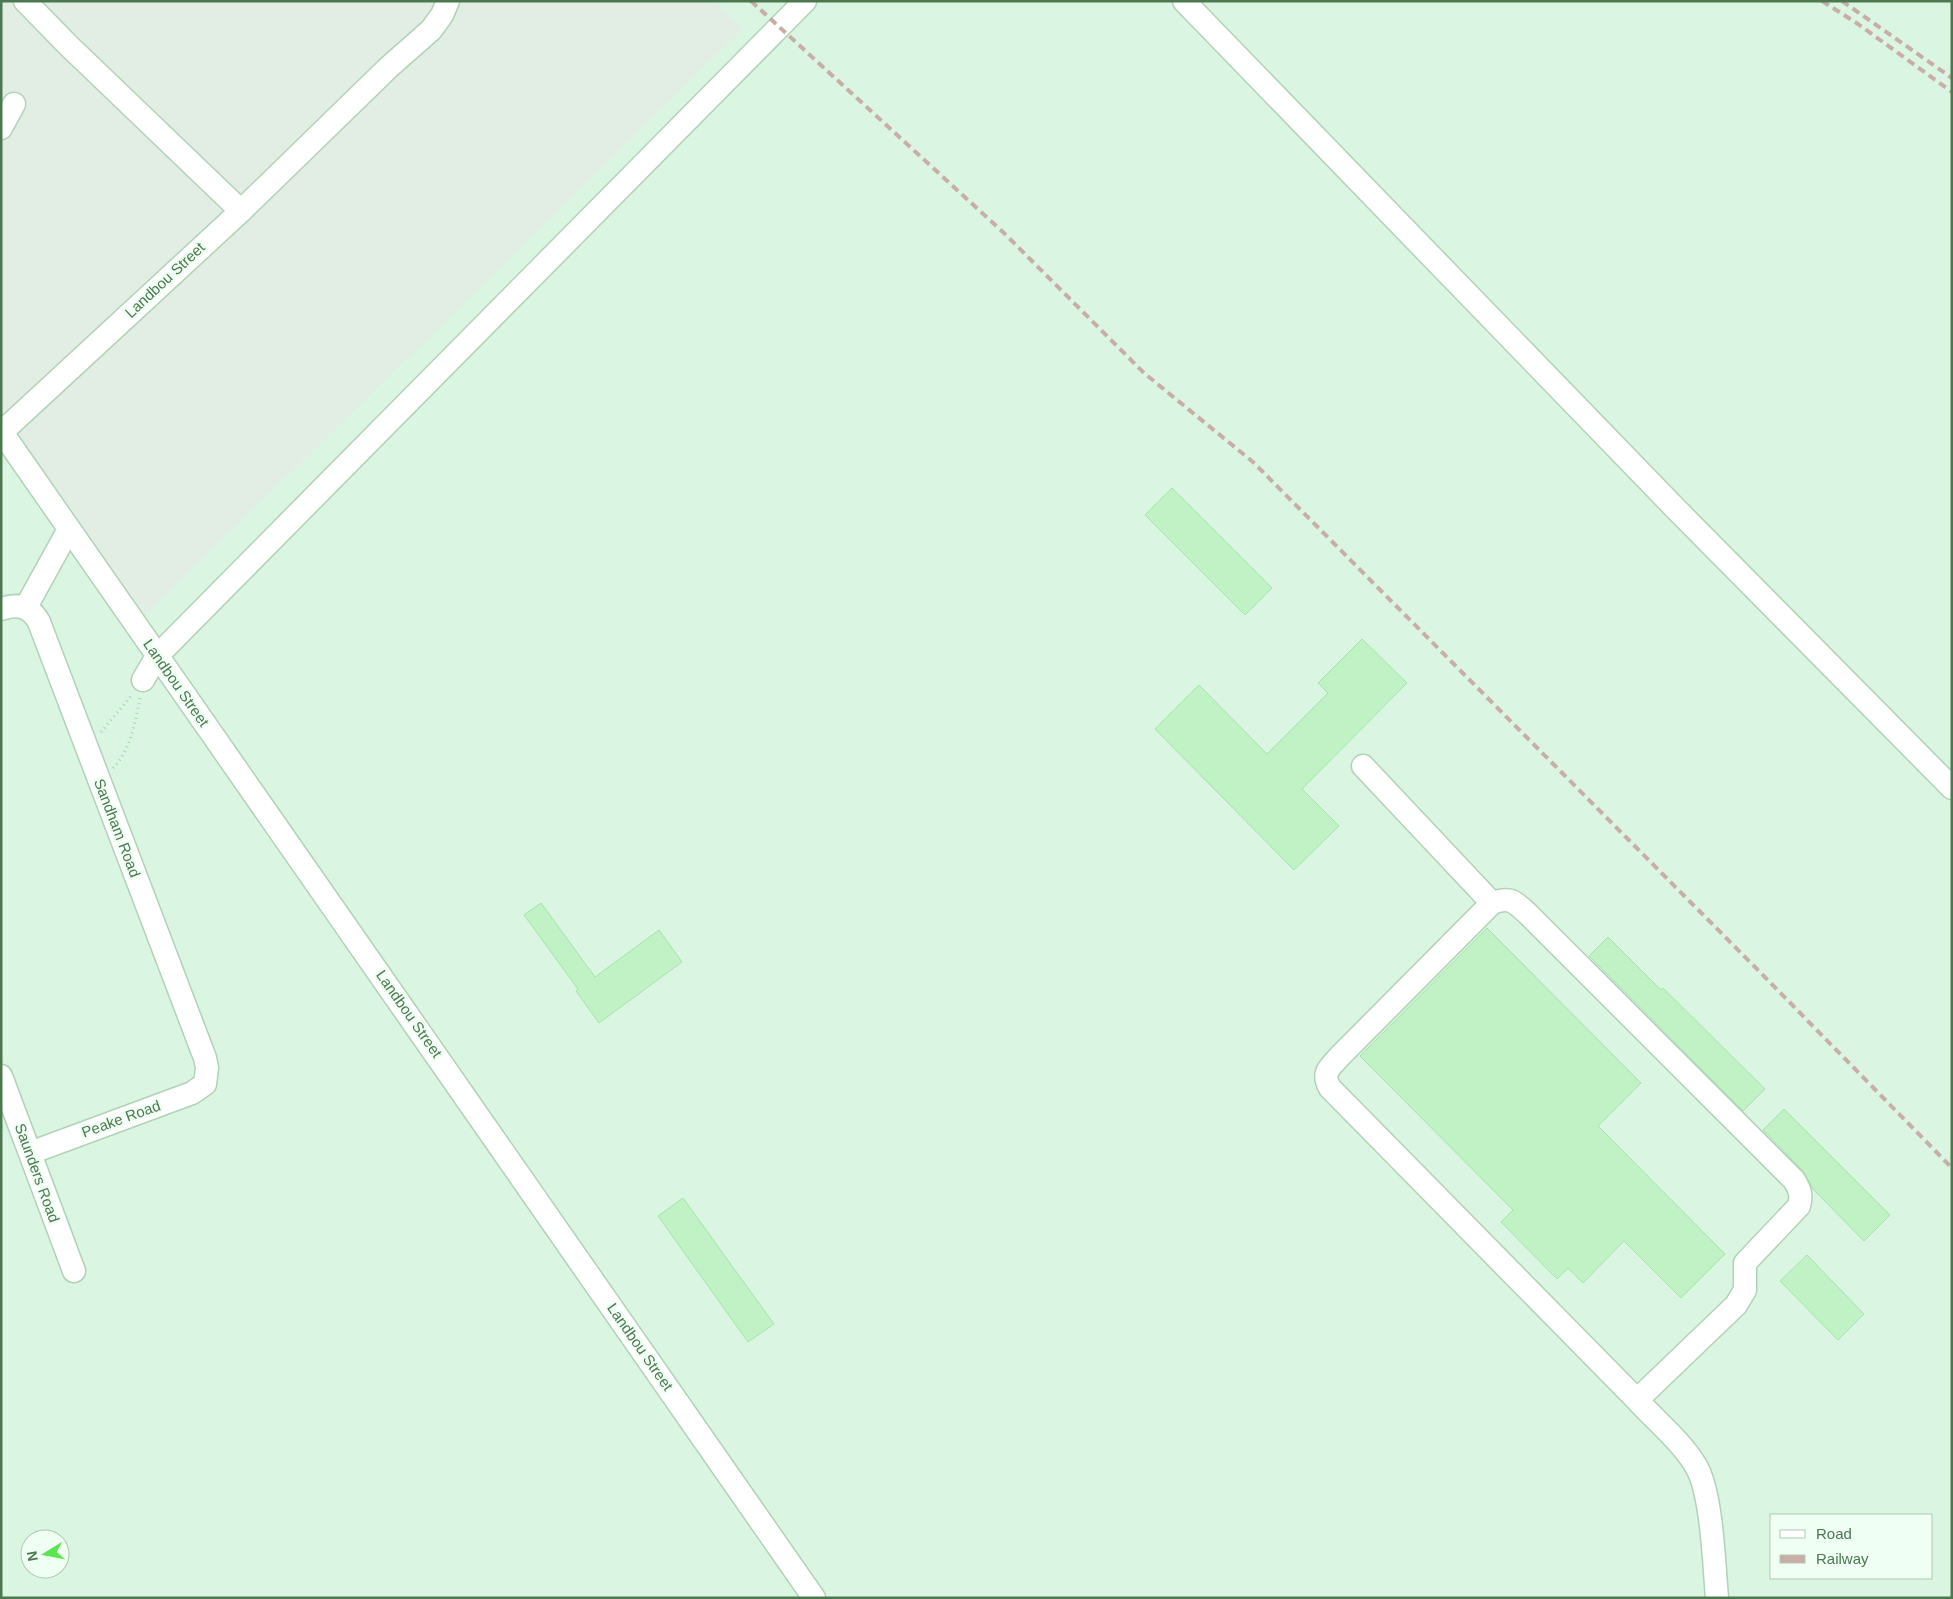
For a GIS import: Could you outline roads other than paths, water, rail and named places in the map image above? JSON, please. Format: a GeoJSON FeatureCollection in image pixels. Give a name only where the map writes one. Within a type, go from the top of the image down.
{"type":"FeatureCollection","features":[{"type":"Feature","properties":{"kind":"street"},"geometry":{"type":"LineString","coordinates":[[26,1],[69,46],[241,211]]}},
{"type":"Feature","properties":{"kind":"street","name":"Landbou Street"},"geometry":{"type":"LineString","coordinates":[[448,1],[442,16],[430,30],[389,67],[241,211],[2,431],[814,1598]]}},
{"type":"Feature","properties":{"kind":"street"},"geometry":{"type":"LineString","coordinates":[[143,680],[157,656],[805,1]]}},
{"type":"Feature","properties":{"kind":"street"},"geometry":{"type":"LineString","coordinates":[[1184,1],[1668,501],[1952,788]]}},
{"type":"Feature","properties":{"kind":"street"},"geometry":{"type":"LineString","coordinates":[[1,128],[14,104]]}},
{"type":"Feature","properties":{"kind":"street"},"geometry":{"type":"LineString","coordinates":[[1,608],[12,606],[26,607],[69,529]]}},
{"type":"Feature","properties":{"kind":"street","name":"Sandham Road"},"geometry":{"type":"LineString","coordinates":[[26,607],[32,611],[40,622],[204,1058],[206,1077]]}},
{"type":"Feature","properties":{"kind":"street"},"geometry":{"type":"LineString","coordinates":[[1363,766],[1492,903]]}},
{"type":"Feature","properties":{"kind":"street"},"geometry":{"type":"LineString","coordinates":[[1637,1400],[1736,1305],[1745,1290],[1745,1263],[1799,1206],[1800,1193],[1794,1180],[1529,915],[1514,902],[1506,899],[1492,903],[1340,1056],[1326,1072],[1326,1080],[1337,1095],[1637,1400],[1682,1448],[1696,1466],[1703,1482],[1711,1529],[1717,1598]]}},
{"type":"Feature","properties":{"kind":"street","name":"Saunders Road"},"geometry":{"type":"LineString","coordinates":[[1,1076],[74,1271]]}},
{"type":"Feature","properties":{"kind":"street","name":"Peake Road"},"geometry":{"type":"LineString","coordinates":[[30,1153],[192,1093],[205,1084],[206,1077]]}},
{"type":"Feature","properties":{"kind":"railway"},"geometry":{"type":"LineString","coordinates":[[751,1],[1004,233],[1144,373],[1253,462],[1952,1168]]}},
{"type":"Feature","properties":{"kind":"railway"},"geometry":{"type":"LineString","coordinates":[[1822,1],[1858,24],[1952,92]]}},
{"type":"Feature","properties":{"kind":"railway"},"geometry":{"type":"LineString","coordinates":[[1842,1],[1952,78]]}}]}
